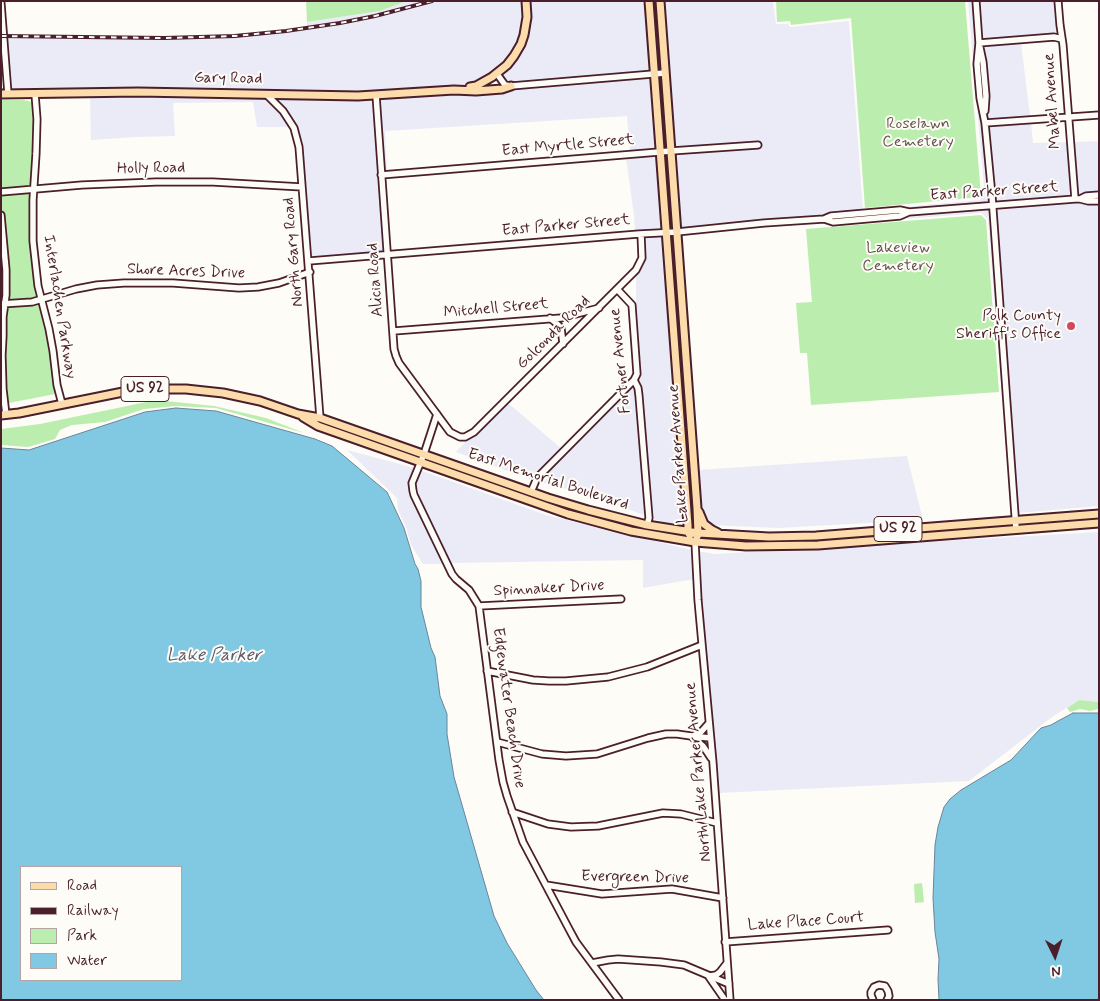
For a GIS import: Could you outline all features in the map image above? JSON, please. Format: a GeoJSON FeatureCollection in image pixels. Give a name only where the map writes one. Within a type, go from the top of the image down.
{"type":"FeatureCollection","features":[{"type":"Feature","properties":{"kind":"main road"},"geometry":{"type":"LineString","coordinates":[[454,90],[476,86],[497,74],[511,60],[522,40],[527,17],[526,1]]}},
{"type":"Feature","properties":{"kind":"main road","name":"Lake Parker Avenue"},"geometry":{"type":"LineString","coordinates":[[649,1],[688,532],[695,542]]}},
{"type":"Feature","properties":{"kind":"main road","name":"Lake Parker Avenue"},"geometry":{"type":"LineString","coordinates":[[660,1],[697,508],[698,533],[695,542]]}},
{"type":"Feature","properties":{"kind":"main road"},"geometry":{"type":"LineString","coordinates":[[454,90],[491,90],[511,86]]}},
{"type":"Feature","properties":{"kind":"main road","name":"Gary Road"},"geometry":{"type":"LineString","coordinates":[[5,94],[147,92],[298,96],[376,95],[454,90]]}},
{"type":"Feature","properties":{"kind":"main road","name":"East Memorial Boulevard"},"geometry":{"type":"LineString","coordinates":[[4,415],[145,389],[186,388],[206,390],[260,401],[301,416],[318,426],[559,511],[638,532],[695,542],[768,546],[818,545],[1099,523]]}},
{"type":"Feature","properties":{"kind":"main road","name":"East Memorial Boulevard"},"geometry":{"type":"LineString","coordinates":[[301,416],[320,418],[588,510],[647,525],[688,532],[769,537],[802,536],[1099,514]]}},
{"type":"Feature","properties":{"kind":"main road"},"geometry":{"type":"LineString","coordinates":[[697,508],[704,524],[723,535]]}},
{"type":"Feature","properties":{"kind":"main road"},"geometry":{"type":"LineString","coordinates":[[862,542],[879,535],[884,530]]}},
{"type":"Feature","properties":{"kind":"street"},"geometry":{"type":"LineString","coordinates":[[976,1],[979,43],[977,64],[980,98],[985,123],[992,206],[1016,529]]}},
{"type":"Feature","properties":{"kind":"street","name":"Mabel Avenue"},"geometry":{"type":"LineString","coordinates":[[1058,1],[1068,117],[1078,199]]}},
{"type":"Feature","properties":{"kind":"street"},"geometry":{"type":"LineString","coordinates":[[1,3],[5,94]]}},
{"type":"Feature","properties":{"kind":"street"},"geometry":{"type":"LineString","coordinates":[[979,43],[1054,37],[1062,39]]}},
{"type":"Feature","properties":{"kind":"street"},"geometry":{"type":"LineString","coordinates":[[497,74],[505,85],[511,86],[665,73]]}},
{"type":"Feature","properties":{"kind":"street","name":"Interlachen Parkway"},"geometry":{"type":"LineString","coordinates":[[36,94],[33,241],[41,300],[49,329],[57,385],[62,404]]}},
{"type":"Feature","properties":{"kind":"street","name":"North Gary Road"},"geometry":{"type":"LineString","coordinates":[[266,94],[283,110],[294,128],[299,147],[320,418]]}},
{"type":"Feature","properties":{"kind":"street","name":"Alicia Road"},"geometry":{"type":"LineString","coordinates":[[376,95],[394,349],[399,363],[450,432],[462,437]]}},
{"type":"Feature","properties":{"kind":"street"},"geometry":{"type":"LineString","coordinates":[[985,123],[1099,115]]}},
{"type":"Feature","properties":{"kind":"street","name":"East Myrtle Street"},"geometry":{"type":"LineString","coordinates":[[381,175],[758,145]]}},
{"type":"Feature","properties":{"kind":"street","name":"Holly Road"},"geometry":{"type":"LineString","coordinates":[[1,192],[120,183],[179,182],[246,183],[302,187]]}},
{"type":"Feature","properties":{"kind":"street","name":"East Parker Street"},"geometry":{"type":"LineString","coordinates":[[309,261],[677,232],[764,223],[824,219],[833,222],[900,216],[910,212],[1078,199],[1099,195]]}},
{"type":"Feature","properties":{"kind":"street","name":"East Parker Street"},"geometry":{"type":"LineString","coordinates":[[1078,199],[1099,201]]}},
{"type":"Feature","properties":{"kind":"street"},"geometry":{"type":"LineString","coordinates":[[1,215],[6,270],[2,355],[4,415]]}},
{"type":"Feature","properties":{"kind":"street","name":"Golconda Road"},"geometry":{"type":"LineString","coordinates":[[462,437],[474,432],[636,270],[642,258],[641,234]]}},
{"type":"Feature","properties":{"kind":"street","name":"Shore Acres Drive"},"geometry":{"type":"LineString","coordinates":[[3,304],[32,302],[76,289],[124,283],[173,283],[239,288],[258,287],[280,283],[310,272]]}},
{"type":"Feature","properties":{"kind":"street","name":"Fortner Avenue"},"geometry":{"type":"LineString","coordinates":[[617,289],[630,302],[632,308],[637,368],[634,380],[639,396],[649,518],[647,525]]}},
{"type":"Feature","properties":{"kind":"street","name":"Mitchell Street"},"geometry":{"type":"LineString","coordinates":[[394,331],[561,318],[599,308]]}},
{"type":"Feature","properties":{"kind":"street"},"geometry":{"type":"LineString","coordinates":[[550,318],[560,328],[563,344]]}},
{"type":"Feature","properties":{"kind":"street"},"geometry":{"type":"LineString","coordinates":[[531,492],[537,478],[634,380]]}},
{"type":"Feature","properties":{"kind":"street","name":"Edgewater Beach Drive"},"geometry":{"type":"LineString","coordinates":[[437,414],[412,483],[414,496],[452,574],[469,590],[479,606],[503,782],[512,812],[523,842],[576,942],[619,1000]]}},
{"type":"Feature","properties":{"kind":"street","name":"North Lake Parker Avenue"},"geometry":{"type":"LineString","coordinates":[[695,542],[730,1000]]}},
{"type":"Feature","properties":{"kind":"street","name":"Spinnaker Drive"},"geometry":{"type":"LineString","coordinates":[[479,606],[622,599]]}},
{"type":"Feature","properties":{"kind":"street"},"geometry":{"type":"LineString","coordinates":[[487,671],[533,680],[549,681],[608,678],[647,667],[702,645]]}},
{"type":"Feature","properties":{"kind":"street"},"geometry":{"type":"LineString","coordinates":[[691,736],[701,732],[709,723]]}},
{"type":"Feature","properties":{"kind":"street"},"geometry":{"type":"LineString","coordinates":[[497,742],[542,754],[577,756],[597,754],[657,735],[677,734],[710,738]]}},
{"type":"Feature","properties":{"kind":"street"},"geometry":{"type":"LineString","coordinates":[[691,736],[703,746],[712,760]]}},
{"type":"Feature","properties":{"kind":"street"},"geometry":{"type":"LineString","coordinates":[[512,812],[548,824],[571,827],[613,824],[663,813],[681,814],[717,823]]}},
{"type":"Feature","properties":{"kind":"street","name":"Evergreen Drive"},"geometry":{"type":"LineString","coordinates":[[546,885],[602,894],[672,889],[723,898]]}},
{"type":"Feature","properties":{"kind":"street","name":"Lake Place Court"},"geometry":{"type":"LineString","coordinates":[[726,942],[888,930]]}},
{"type":"Feature","properties":{"kind":"street"},"geometry":{"type":"LineString","coordinates":[[592,963],[618,959],[661,962],[684,966],[729,984]]}},
{"type":"Feature","properties":{"kind":"street"},"geometry":{"type":"LineString","coordinates":[[708,975],[718,974],[727,963]]}},
{"type":"Feature","properties":{"kind":"street"},"geometry":{"type":"LineString","coordinates":[[708,975],[725,1000]]}},
{"type":"Feature","properties":{"kind":"street"},"geometry":{"type":"LineString","coordinates":[[873,1000],[871,995],[872,989],[879,985],[885,986],[888,991],[889,996],[887,1000]]}},
{"type":"Feature","properties":{"kind":"shaded area"},"geometry":{"type":"Polygon","coordinates":[[[407,1],[523,1],[524,17],[520,39],[505,63],[490,75],[475,83],[454,87],[358,93],[138,89],[11,91],[7,36],[123,39],[307,30],[307,22],[380,11],[407,1]]]}},
{"type":"Feature","properties":{"kind":"shaded area"},"geometry":{"type":"Polygon","coordinates":[[[528,1],[646,1],[651,71],[506,82],[501,74],[516,58],[528,1]]]}},
{"type":"Feature","properties":{"kind":"shaded area"},"geometry":{"type":"Polygon","coordinates":[[[652,1],[657,1],[662,70],[657,70],[652,1]]]}},
{"type":"Feature","properties":{"kind":"shaded area"},"geometry":{"type":"Polygon","coordinates":[[[662,1],[773,1],[776,24],[788,24],[791,27],[849,21],[863,210],[831,213],[822,216],[679,228],[674,154],[761,148],[761,142],[673,148],[662,1]]]}},
{"type":"Feature","properties":{"kind":"shaded area"},"geometry":{"type":"Polygon","coordinates":[[[968,1],[973,1],[976,43],[975,64],[989,203],[911,209],[902,207],[980,200],[983,197],[984,188],[968,1]]]}},
{"type":"Feature","properties":{"kind":"shaded area"},"geometry":{"type":"Polygon","coordinates":[[[978,1],[1055,1],[1059,34],[981,40],[978,1]]]}},
{"type":"Feature","properties":{"kind":"shaded area"},"geometry":{"type":"Polygon","coordinates":[[[1021,43],[1030,116],[988,119],[988,95],[982,46],[1021,43]]]}},
{"type":"Feature","properties":{"kind":"shaded area"},"geometry":{"type":"Polygon","coordinates":[[[652,77],[657,149],[630,152],[627,116],[385,131],[387,172],[384,172],[379,98],[453,94],[652,77]]]}},
{"type":"Feature","properties":{"kind":"shaded area"},"geometry":{"type":"Polygon","coordinates":[[[90,96],[265,97],[281,113],[290,127],[257,127],[253,102],[173,103],[175,136],[91,140],[90,96]]]}},
{"type":"Feature","properties":{"kind":"shaded area"},"geometry":{"type":"Polygon","coordinates":[[[274,97],[298,99],[373,98],[385,252],[311,258],[300,138],[296,127],[285,109],[274,97]]]}},
{"type":"Feature","properties":{"kind":"shaded area"},"geometry":{"type":"Polygon","coordinates":[[[1031,123],[1033,143],[1067,142],[1072,196],[995,202],[988,126],[1031,123]]]}},
{"type":"Feature","properties":{"kind":"shaded area"},"geometry":{"type":"Polygon","coordinates":[[[1099,141],[1099,192],[1086,192],[1077,196],[1073,142],[1099,141]]]}},
{"type":"Feature","properties":{"kind":"shaded area"},"geometry":{"type":"Polygon","coordinates":[[[658,155],[663,229],[635,231],[626,158],[658,155]]]}},
{"type":"Feature","properties":{"kind":"shaded area"},"geometry":{"type":"Polygon","coordinates":[[[1079,202],[1099,204],[1099,506],[1018,513],[995,208],[1079,202]]]}},
{"type":"Feature","properties":{"kind":"shaded area"},"geometry":{"type":"Polygon","coordinates":[[[990,209],[1003,384],[1001,384],[988,219],[981,213],[903,219],[912,215],[990,209]]]}},
{"type":"Feature","properties":{"kind":"shaded area"},"geometry":{"type":"Polygon","coordinates":[[[669,235],[674,235],[695,525],[691,524],[669,235]]]}},
{"type":"Feature","properties":{"kind":"shaded area"},"geometry":{"type":"Polygon","coordinates":[[[664,236],[685,524],[669,524],[651,518],[642,395],[641,387],[637,380],[640,368],[636,315],[636,274],[644,260],[644,237],[664,236]]]}},
{"type":"Feature","properties":{"kind":"shaded area"},"geometry":{"type":"Polygon","coordinates":[[[633,385],[637,396],[646,516],[605,500],[538,481],[633,385]]]}},
{"type":"Feature","properties":{"kind":"shaded area"},"geometry":{"type":"Polygon","coordinates":[[[508,403],[562,449],[532,480],[456,452],[508,403]]]}},
{"type":"Feature","properties":{"kind":"shaded area"},"geometry":{"type":"Polygon","coordinates":[[[347,450],[415,468],[410,481],[411,496],[444,564],[423,564],[411,545],[406,527],[398,510],[397,498],[347,450]]]}},
{"type":"Feature","properties":{"kind":"shaded area"},"geometry":{"type":"Polygon","coordinates":[[[907,456],[923,520],[778,528],[711,525],[706,522],[700,507],[697,470],[907,456]]]}},
{"type":"Feature","properties":{"kind":"shaded area"},"geometry":{"type":"Polygon","coordinates":[[[420,470],[546,515],[692,550],[694,579],[643,588],[643,560],[451,563],[416,494],[415,483],[420,470]]]}},
{"type":"Feature","properties":{"kind":"shaded area"},"geometry":{"type":"Polygon","coordinates":[[[1099,532],[1099,702],[1079,700],[1052,717],[969,781],[718,793],[704,644],[698,551],[715,554],[1099,532]]]}},
{"type":"Feature","properties":{"kind":"green space"},"geometry":{"type":"Polygon","coordinates":[[[306,1],[407,1],[380,11],[307,22],[306,1]]]}},
{"type":"Feature","properties":{"kind":"green space","name":"Roselawn Cemetery"},"geometry":{"type":"Polygon","coordinates":[[[776,1],[965,1],[981,196],[865,208],[851,18],[791,25],[790,21],[777,22],[776,1]]]}},
{"type":"Feature","properties":{"kind":"green space"},"geometry":{"type":"Polygon","coordinates":[[[1,100],[33,102],[35,139],[32,239],[53,367],[55,394],[9,403],[5,379],[9,286],[7,246],[1,204],[1,100]]]}},
{"type":"Feature","properties":{"kind":"green space","name":"Lakeview Cemetery"},"geometry":{"type":"Polygon","coordinates":[[[981,215],[986,220],[999,392],[811,405],[807,353],[800,353],[796,303],[812,302],[806,229],[981,215]]]}},
{"type":"Feature","properties":{"kind":"green space"},"geometry":{"type":"Polygon","coordinates":[[[156,400],[214,406],[266,418],[304,433],[216,408],[176,406],[144,409],[105,422],[72,425],[60,430],[55,439],[28,447],[1,445],[1,429],[40,424],[156,400]]]}},
{"type":"Feature","properties":{"kind":"green space"},"geometry":{"type":"Polygon","coordinates":[[[1079,700],[1099,702],[1099,709],[1090,711],[1080,709],[1070,712],[1067,708],[1079,700]]]}},
{"type":"Feature","properties":{"kind":"green space"},"geometry":{"type":"Polygon","coordinates":[[[922,883],[924,902],[915,903],[914,884],[922,883]]]}},
{"type":"Feature","properties":{"kind":"water","name":"Lake Parker"},"geometry":{"type":"Polygon","coordinates":[[[176,408],[216,411],[315,439],[332,446],[387,492],[404,528],[418,569],[421,581],[421,607],[435,657],[440,696],[447,714],[447,734],[454,777],[494,916],[507,943],[544,1000],[1,1000],[1,448],[29,450],[145,412],[176,408]]]}},
{"type":"Feature","properties":{"kind":"water"},"geometry":{"type":"Polygon","coordinates":[[[1073,713],[1099,713],[1099,1000],[939,1000],[939,959],[933,898],[935,845],[944,807],[961,790],[1011,760],[1041,728],[1051,725],[1073,713]]]}},
{"type":"Feature","properties":{"kind":"railway"},"geometry":{"type":"LineString","coordinates":[[1,36],[164,38],[235,36],[340,23],[432,1]]}},
{"type":"Feature","properties":{"kind":"place","name":"Polk County Sheriff's Office"},"geometry":{"type":"Point","coordinates":[1071,326]}}]}
